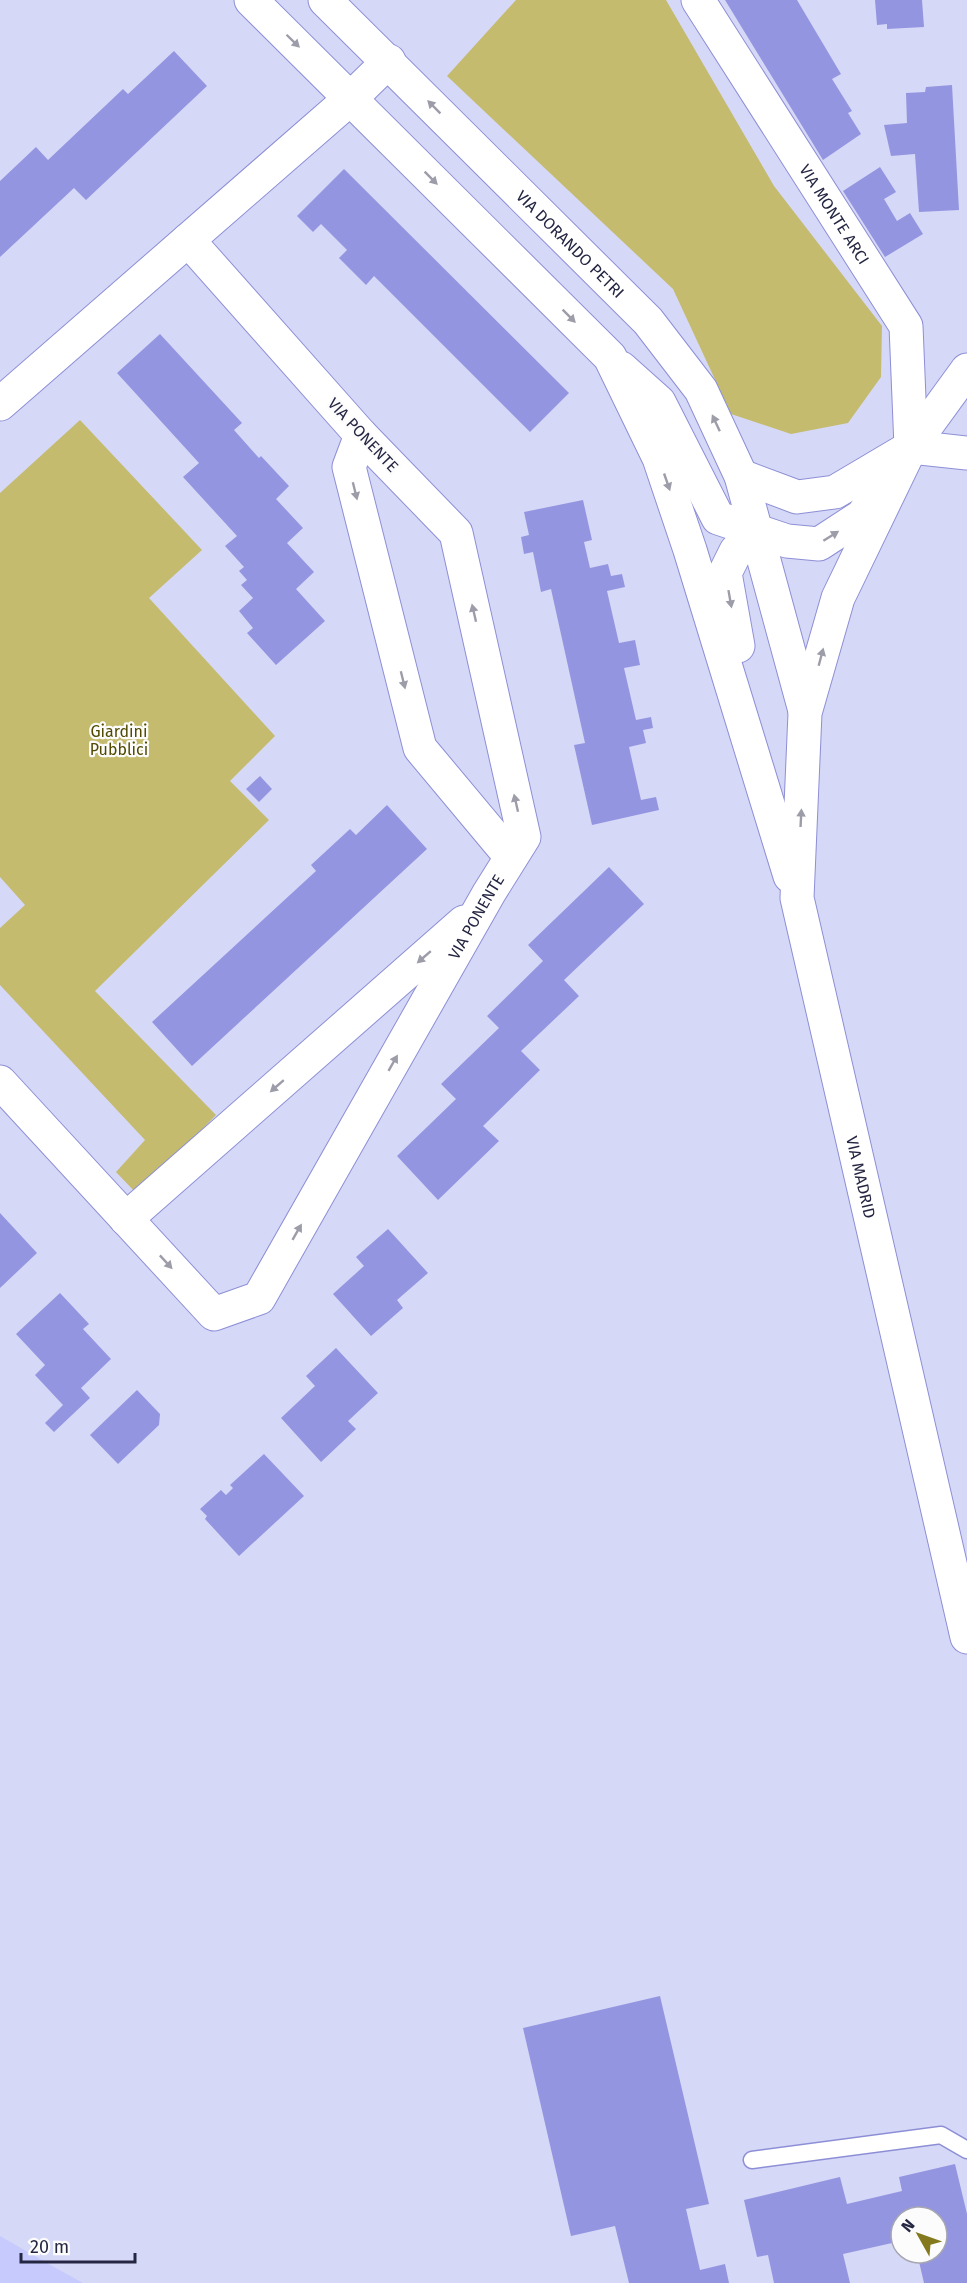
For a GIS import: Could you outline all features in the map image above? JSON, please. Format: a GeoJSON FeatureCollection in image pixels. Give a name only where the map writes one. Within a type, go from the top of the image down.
{"type":"FeatureCollection","features":[{"type":"Feature","properties":{"kind":"street"},"geometry":{"type":"LineString","coordinates":[[251,0],[610,357],[659,402],[718,518],[787,541],[819,544],[862,516],[967,370]]}},
{"type":"Feature","properties":{"kind":"street","name":"VIA DORANDO PETRI"},"geometry":{"type":"LineString","coordinates":[[325,0],[389,61],[648,321],[701,390],[741,476],[806,713]]}},
{"type":"Feature","properties":{"kind":"street","name":"VIA MONTE ARCI"},"geometry":{"type":"LineString","coordinates":[[698,0],[906,326],[910,447]]}},
{"type":"Feature","properties":{"kind":"street"},"geometry":{"type":"LineString","coordinates":[[0,404],[351,98],[389,61]]}},
{"type":"Feature","properties":{"kind":"street","name":"VIA PONENTE"},"geometry":{"type":"LineString","coordinates":[[0,1082],[214,1314],[259,1298],[483,904],[524,837],[456,533],[361,435],[188,240]]}},
{"type":"Feature","properties":{"kind":"street"},"geometry":{"type":"LineString","coordinates":[[610,357],[659,458],[690,550],[797,898]]}},
{"type":"Feature","properties":{"kind":"street"},"geometry":{"type":"LineString","coordinates":[[361,435],[350,467],[420,748],[511,857]]}},
{"type":"Feature","properties":{"kind":"street"},"geometry":{"type":"LineString","coordinates":[[806,713],[837,598],[910,447]]}},
{"type":"Feature","properties":{"kind":"street"},"geometry":{"type":"LineString","coordinates":[[741,476],[797,497],[835,492],[910,447],[967,453]]}},
{"type":"Feature","properties":{"kind":"street"},"geometry":{"type":"LineString","coordinates":[[756,531],[736,551],[725,573],[751,718],[757,767]]}},
{"type":"Feature","properties":{"kind":"street","name":"VIA MADRID"},"geometry":{"type":"LineString","coordinates":[[806,713],[797,898],[967,1637]]}},
{"type":"Feature","properties":{"kind":"street"},"geometry":{"type":"LineString","coordinates":[[126,1219],[483,904]]}},
{"type":"Feature","properties":{"kind":"lane"},"geometry":{"type":"LineString","coordinates":[[752,2160],[941,2135],[967,2150]]}},
{"type":"Feature","properties":{"kind":"shaded area"},"geometry":{"type":"Polygon","coordinates":[[[0,2236],[54,2267],[83,2283],[0,2283],[0,2236]]]}},
{"type":"Feature","properties":{"kind":"green space"},"geometry":{"type":"Polygon","coordinates":[[[516,0],[666,0],[774,186],[882,326],[881,377],[848,423],[791,434],[731,414],[673,289],[447,76],[516,0]]]}},
{"type":"Feature","properties":{"kind":"green space","name":"Giardini Pubblici"},"geometry":{"type":"Polygon","coordinates":[[[80,420],[202,550],[149,598],[275,736],[230,781],[269,820],[95,991],[216,1115],[138,1195],[116,1172],[145,1140],[0,985],[0,928],[25,905],[0,877],[0,493],[80,420]]]}},
{"type":"Feature","properties":{"kind":"building"},"geometry":{"type":"Polygon","coordinates":[[[725,0],[797,0],[841,74],[832,79],[852,111],[848,113],[861,134],[823,160],[725,0]]]}},
{"type":"Feature","properties":{"kind":"building"},"geometry":{"type":"Polygon","coordinates":[[[875,0],[922,0],[924,27],[887,29],[887,24],[877,25],[875,0]]]}},
{"type":"Feature","properties":{"kind":"building"},"geometry":{"type":"Polygon","coordinates":[[[174,51],[207,86],[86,200],[74,188],[0,257],[0,181],[36,147],[48,160],[123,89],[128,94],[174,51]]]}},
{"type":"Feature","properties":{"kind":"building"},"geometry":{"type":"Polygon","coordinates":[[[952,85],[959,210],[919,212],[915,154],[891,156],[884,125],[907,123],[906,93],[925,92],[926,87],[952,85]]]}},
{"type":"Feature","properties":{"kind":"building"},"geometry":{"type":"Polygon","coordinates":[[[880,167],[896,192],[884,199],[897,221],[910,213],[923,234],[885,257],[843,191],[880,167]]]}},
{"type":"Feature","properties":{"kind":"building"},"geometry":{"type":"Polygon","coordinates":[[[344,169],[569,393],[530,432],[374,276],[366,285],[339,258],[347,250],[321,224],[313,232],[297,216],[344,169]]]}},
{"type":"Feature","properties":{"kind":"building"},"geometry":{"type":"Polygon","coordinates":[[[160,334],[242,423],[234,430],[289,486],[276,499],[303,528],[287,543],[314,572],[296,589],[325,621],[276,665],[247,633],[253,628],[239,611],[253,598],[241,585],[247,580],[239,571],[244,567],[225,546],[237,536],[183,477],[199,463],[117,373],[160,334]]]}},
{"type":"Feature","properties":{"kind":"building"},"geometry":{"type":"Polygon","coordinates":[[[583,500],[592,540],[584,542],[590,568],[608,564],[611,576],[622,574],[625,587],[607,591],[619,643],[635,640],[640,665],[624,668],[636,720],[651,717],[653,728],[643,730],[646,743],[629,747],[641,800],[656,797],[659,810],[592,825],[574,745],[585,743],[551,589],[541,592],[533,552],[524,554],[521,537],[529,535],[524,512],[583,500]]]}},
{"type":"Feature","properties":{"kind":"building"},"geometry":{"type":"Polygon","coordinates":[[[260,776],[272,789],[259,802],[246,789],[260,776]]]}},
{"type":"Feature","properties":{"kind":"building"},"geometry":{"type":"Polygon","coordinates":[[[387,805],[427,849],[192,1066],[152,1022],[316,871],[311,865],[350,829],[356,835],[387,805]]]}},
{"type":"Feature","properties":{"kind":"building"},"geometry":{"type":"Polygon","coordinates":[[[609,867],[644,904],[564,980],[579,996],[521,1051],[540,1070],[483,1126],[499,1141],[438,1200],[397,1156],[456,1099],[441,1084],[499,1028],[487,1016],[543,961],[528,945],[609,867]]]}},
{"type":"Feature","properties":{"kind":"building"},"geometry":{"type":"Polygon","coordinates":[[[0,1213],[37,1253],[0,1288],[0,1213]]]}},
{"type":"Feature","properties":{"kind":"building"},"geometry":{"type":"Polygon","coordinates":[[[388,1229],[428,1273],[397,1300],[403,1308],[371,1336],[333,1294],[364,1266],[356,1257],[388,1229]]]}},
{"type":"Feature","properties":{"kind":"building"},"geometry":{"type":"Polygon","coordinates":[[[60,1293],[89,1324],[83,1329],[111,1359],[81,1388],[90,1398],[54,1432],[45,1423],[63,1405],[35,1375],[45,1365],[16,1334],[60,1293]]]}},
{"type":"Feature","properties":{"kind":"building"},"geometry":{"type":"Polygon","coordinates":[[[336,1348],[378,1393],[348,1421],[356,1429],[321,1462],[281,1418],[315,1386],[306,1376],[336,1348]]]}},
{"type":"Feature","properties":{"kind":"building"},"geometry":{"type":"Polygon","coordinates":[[[137,1390],[160,1414],[159,1425],[118,1464],[90,1435],[137,1390]]]}},
{"type":"Feature","properties":{"kind":"building"},"geometry":{"type":"Polygon","coordinates":[[[264,1454],[304,1496],[239,1556],[205,1519],[207,1516],[200,1509],[221,1490],[226,1495],[233,1488],[230,1485],[264,1454]]]}},
{"type":"Feature","properties":{"kind":"building"},"geometry":{"type":"Polygon","coordinates":[[[660,1996],[709,2204],[686,2209],[700,2270],[725,2264],[729,2283],[629,2283],[615,2226],[571,2236],[523,2028],[660,1996]]]}},
{"type":"Feature","properties":{"kind":"building"},"geometry":{"type":"Polygon","coordinates":[[[955,2164],[967,2214],[967,2283],[924,2283],[920,2265],[949,2265],[949,2205],[889,2205],[889,2244],[843,2254],[850,2283],[774,2283],[768,2255],[757,2257],[744,2200],[840,2177],[847,2204],[902,2191],[899,2177],[955,2164]]]}}]}
